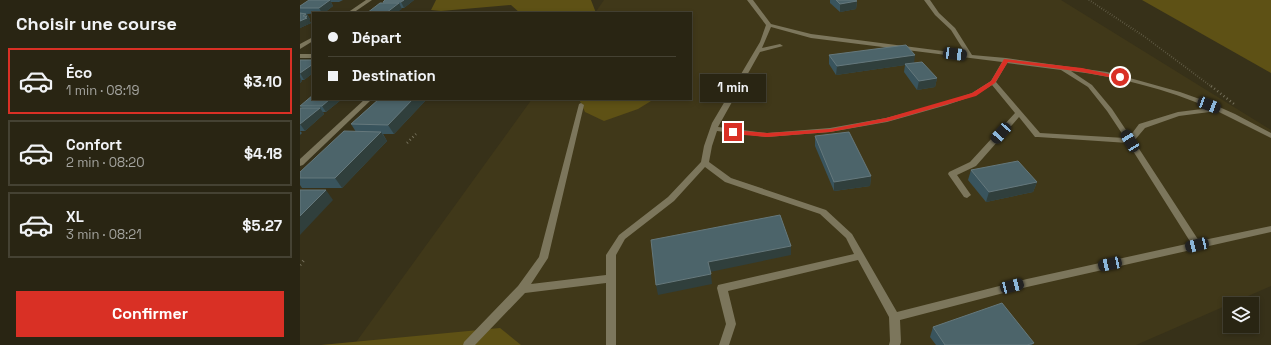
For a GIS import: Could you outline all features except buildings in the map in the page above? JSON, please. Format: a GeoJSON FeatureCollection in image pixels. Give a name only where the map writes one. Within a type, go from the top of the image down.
{"type":"FeatureCollection","features":[{"type":"Feature","properties":{"kind":"street"},"geometry":{"type":"LineString","coordinates":[[351,12],[369,0]]}},
{"type":"Feature","properties":{"kind":"street"},"geometry":{"type":"LineString","coordinates":[[752,0],[769,25],[811,36],[1107,74],[1188,97],[1219,109],[1271,136]]}},
{"type":"Feature","properties":{"kind":"street"},"geometry":{"type":"LineString","coordinates":[[927,0],[937,14],[953,28],[970,56]]}},
{"type":"Feature","properties":{"kind":"street"},"geometry":{"type":"LineString","coordinates":[[611,345],[611,256],[622,237],[671,199],[705,163],[708,146],[714,129],[763,42],[769,25]]}},
{"type":"Feature","properties":{"kind":"street"},"geometry":{"type":"LineString","coordinates":[[300,48],[312,40]]}},
{"type":"Feature","properties":{"kind":"street"},"geometry":{"type":"LineString","coordinates":[[758,50],[780,46]]}},
{"type":"Feature","properties":{"kind":"street"},"geometry":{"type":"LineString","coordinates":[[300,56],[312,56]]}},
{"type":"Feature","properties":{"kind":"street"},"geometry":{"type":"LineString","coordinates":[[714,129],[767,135],[830,130],[887,120],[945,104],[974,94],[993,82],[1006,60]]}},
{"type":"Feature","properties":{"kind":"street"},"geometry":{"type":"LineString","coordinates":[[1060,67],[1090,86],[1110,110],[1197,245]]}},
{"type":"Feature","properties":{"kind":"street"},"geometry":{"type":"LineString","coordinates":[[993,82],[1038,135],[1130,141]]}},
{"type":"Feature","properties":{"kind":"street"},"geometry":{"type":"LineString","coordinates":[[300,163],[368,100]]}},
{"type":"Feature","properties":{"kind":"street"},"geometry":{"type":"LineString","coordinates":[[468,345],[522,289],[543,258],[581,105]]}},
{"type":"Feature","properties":{"kind":"street"},"geometry":{"type":"LineString","coordinates":[[1130,141],[1142,126],[1178,114],[1219,109]]}},
{"type":"Feature","properties":{"kind":"street"},"geometry":{"type":"LineString","coordinates":[[966,195],[952,174],[973,164],[1020,113]]}},
{"type":"Feature","properties":{"kind":"street"},"geometry":{"type":"LineString","coordinates":[[705,163],[728,180],[823,212],[849,236],[894,316],[896,342],[894,345]]}},
{"type":"Feature","properties":{"kind":"street"},"geometry":{"type":"LineString","coordinates":[[894,316],[1027,283],[1271,229]]}},
{"type":"Feature","properties":{"kind":"street"},"geometry":{"type":"LineString","coordinates":[[724,345],[731,324],[722,288],[860,256]]}},
{"type":"Feature","properties":{"kind":"street"},"geometry":{"type":"LineString","coordinates":[[522,289],[611,278]]}},
{"type":"Feature","properties":{"kind":"path"},"geometry":{"type":"LineString","coordinates":[[1089,0],[1119,18],[1165,51],[1240,109]]}},
{"type":"Feature","properties":{"kind":"path"},"geometry":{"type":"LineString","coordinates":[[407,143],[416,134]]}},
{"type":"Feature","properties":{"kind":"path"},"geometry":{"type":"LineString","coordinates":[[300,265],[304,260]]}},
{"type":"Feature","properties":{"kind":"shaded area"},"geometry":{"type":"Polygon","coordinates":[[[436,0],[591,0],[596,12],[519,12],[511,5],[441,11],[431,10],[436,0]]]}},
{"type":"Feature","properties":{"kind":"shaded area"},"geometry":{"type":"Polygon","coordinates":[[[604,0],[1061,0],[1271,130],[1271,286],[1246,297],[1223,297],[1223,307],[1136,345],[354,345],[531,100],[692,100],[692,12],[596,12],[604,0]]]}},
{"type":"Feature","properties":{"kind":"shaded area"},"geometry":{"type":"Polygon","coordinates":[[[1142,0],[1271,0],[1271,73],[1142,0]]]}},
{"type":"Feature","properties":{"kind":"shaded area"},"geometry":{"type":"Polygon","coordinates":[[[579,100],[651,100],[638,109],[604,121],[585,112],[579,100]]]}},
{"type":"Feature","properties":{"kind":"shaded area"},"geometry":{"type":"Polygon","coordinates":[[[500,328],[521,345],[321,345],[500,328]]]}},
{"type":"Feature","properties":{"kind":"route"},"geometry":{"type":"LineString","coordinates":[[733,132],[767,135],[830,130],[887,120],[945,104],[974,94],[993,82],[1006,60],[1082,70],[1120,77]]}}]}
